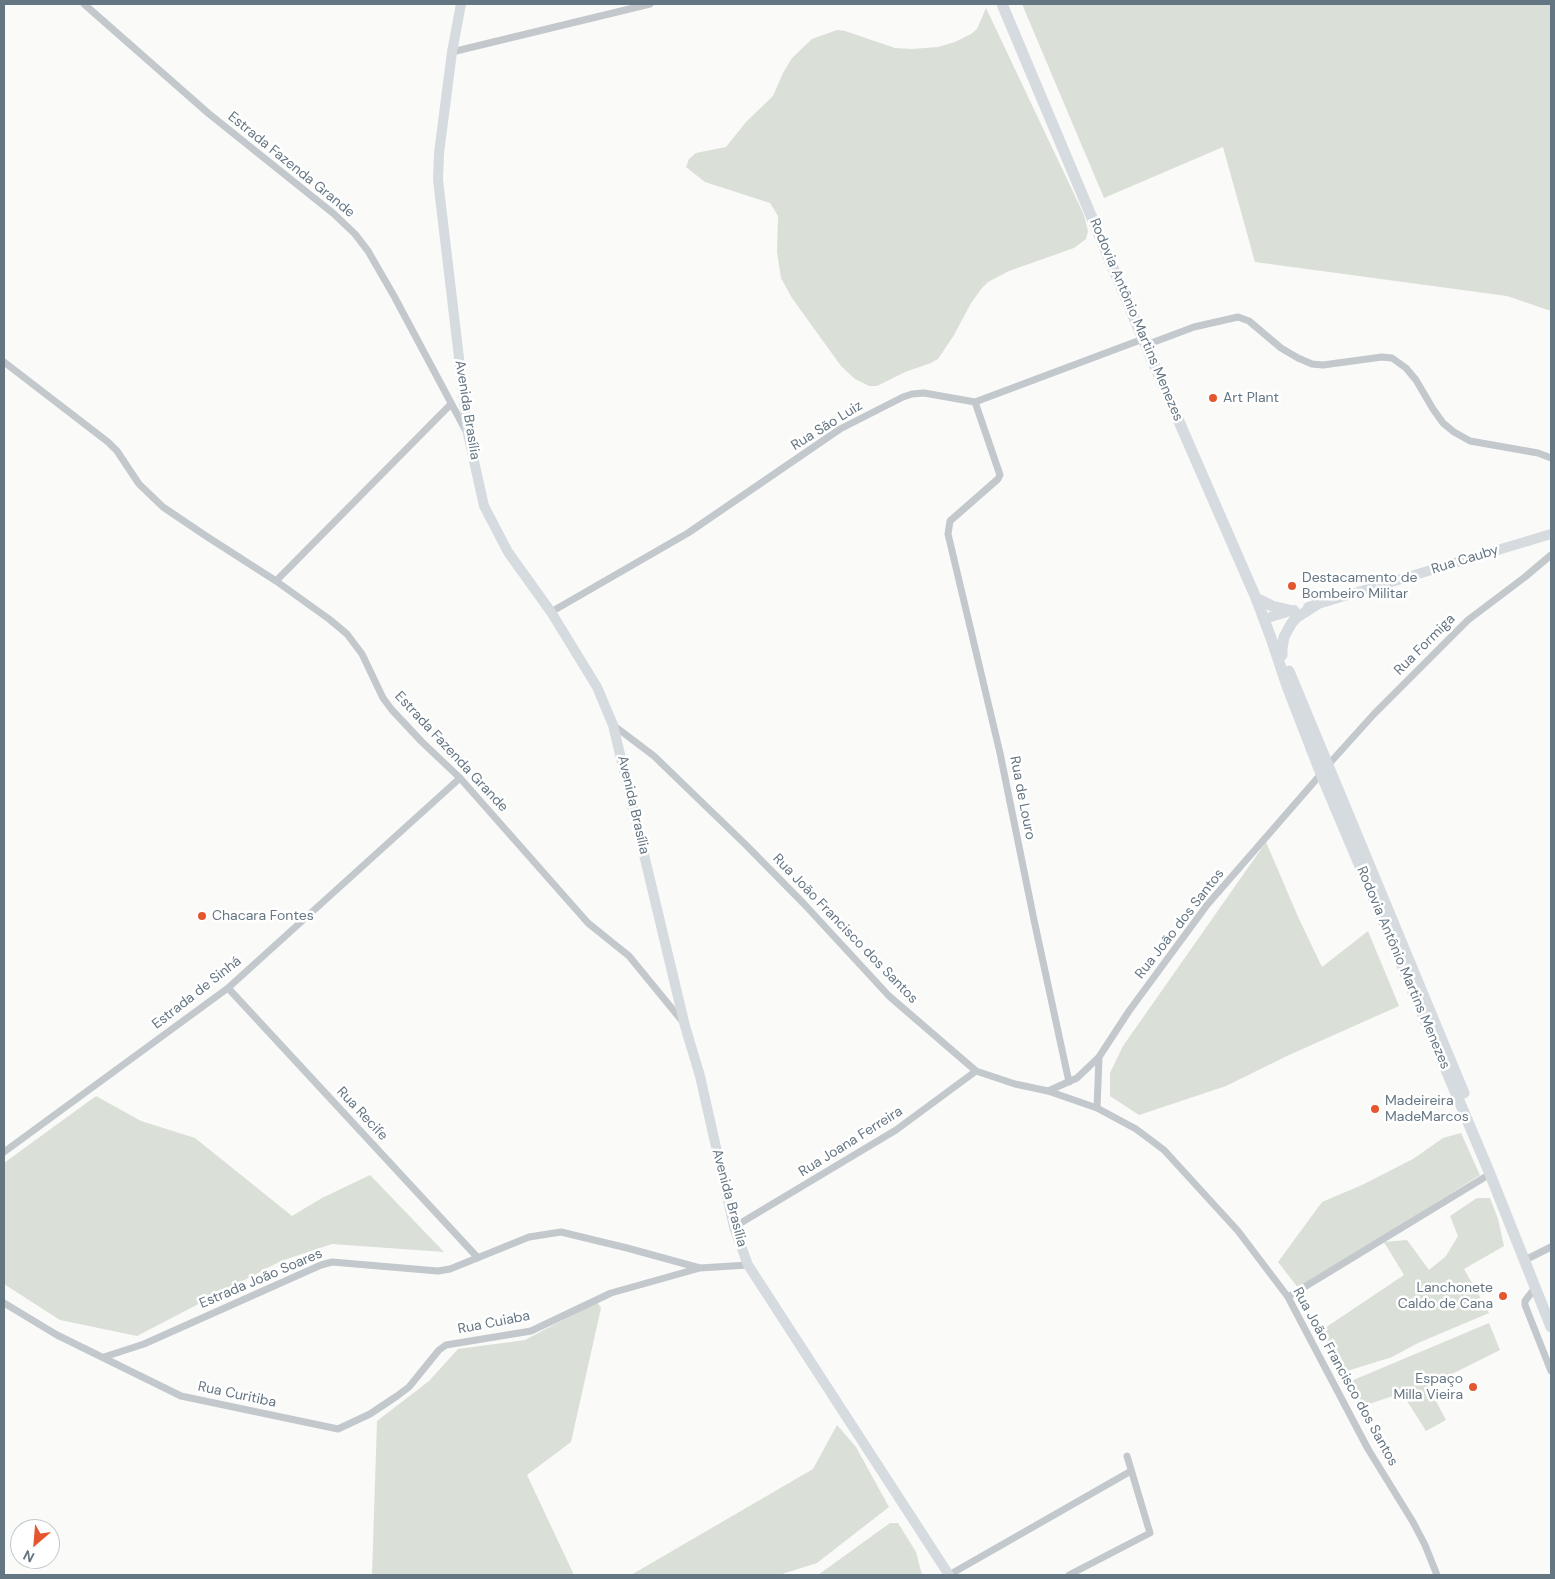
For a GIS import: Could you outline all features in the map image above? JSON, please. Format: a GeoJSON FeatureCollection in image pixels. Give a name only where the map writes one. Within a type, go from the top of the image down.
{"type":"FeatureCollection","features":[{"type":"Feature","properties":{"kind":"main road","name":"Avenida Brasília"},"geometry":{"type":"LineString","coordinates":[[460,4],[438,154],[438,180],[468,434],[484,506],[508,552],[551,612],[596,687],[613,724],[686,1026],[700,1076],[734,1227],[748,1265],[949,1575]]}},
{"type":"Feature","properties":{"kind":"main road","name":"Rodovia Antônio Martins Menezes"},"geometry":{"type":"LineString","coordinates":[[1002,4],[1256,598],[1287,686],[1446,1048],[1551,1310]]}},
{"type":"Feature","properties":{"kind":"main road","name":"Rua Cauby"},"geometry":{"type":"LineString","coordinates":[[1264,619],[1551,534]]}},
{"type":"Feature","properties":{"kind":"main road"},"geometry":{"type":"LineString","coordinates":[[1256,598],[1276,607],[1293,611]]}},
{"type":"Feature","properties":{"kind":"main road"},"geometry":{"type":"LineString","coordinates":[[1282,655],[1284,637],[1291,624],[1296,618],[1316,605]]}},
{"type":"Feature","properties":{"kind":"main road","name":"Rodovia Antônio Martins Menezes"},"geometry":{"type":"LineString","coordinates":[[1270,635],[1282,655],[1325,769],[1551,1327]]}},
{"type":"Feature","properties":{"kind":"street","name":"Estrada Fazenda Grande"},"geometry":{"type":"LineString","coordinates":[[84,4],[208,113],[345,224],[372,259],[394,296],[468,434]]}},
{"type":"Feature","properties":{"kind":"street"},"geometry":{"type":"LineString","coordinates":[[452,52],[650,4]]}},
{"type":"Feature","properties":{"kind":"street"},"geometry":{"type":"LineString","coordinates":[[975,402],[1145,342],[1194,327],[1238,317],[1249,321],[1281,348],[1312,364],[1323,365],[1382,357],[1392,358],[1406,368],[1416,380],[1433,409],[1454,432],[1470,441],[1538,453],[1551,458]]}},
{"type":"Feature","properties":{"kind":"street","name":"Estrada Fazenda Grande"},"geometry":{"type":"LineString","coordinates":[[4,362],[108,442],[121,456],[139,484],[163,506],[276,581],[347,634],[356,645],[383,698],[392,710],[460,778],[588,923],[633,960],[686,1026]]}},
{"type":"Feature","properties":{"kind":"street","name":"Rua São Luiz"},"geometry":{"type":"LineString","coordinates":[[551,612],[688,533],[834,433],[903,397],[924,393],[975,402]]}},
{"type":"Feature","properties":{"kind":"street","name":"Rua de Louro"},"geometry":{"type":"LineString","coordinates":[[975,402],[1000,470],[998,479],[950,521],[948,534],[1000,753],[1069,1082]]}},
{"type":"Feature","properties":{"kind":"street"},"geometry":{"type":"LineString","coordinates":[[276,581],[451,404]]}},
{"type":"Feature","properties":{"kind":"street","name":"Rua Formiga"},"geometry":{"type":"LineString","coordinates":[[1325,769],[1374,714],[1468,620],[1551,555]]}},
{"type":"Feature","properties":{"kind":"street","name":"Rua João Francisco dos Santos"},"geometry":{"type":"LineString","coordinates":[[613,724],[654,756],[745,844],[888,996],[976,1071],[1015,1084],[1048,1091],[1097,1108],[1136,1129],[1164,1150],[1238,1231],[1288,1297],[1368,1449],[1413,1522],[1437,1575]]}},
{"type":"Feature","properties":{"kind":"street","name":"Rua João dos Santos"},"geometry":{"type":"LineString","coordinates":[[1048,1091],[1069,1082],[1083,1073],[1099,1057],[1130,1010],[1207,905],[1325,769]]}},
{"type":"Feature","properties":{"kind":"street","name":"Estrada de Sinhá"},"geometry":{"type":"LineString","coordinates":[[4,1152],[228,988],[460,778]]}},
{"type":"Feature","properties":{"kind":"street","name":"Rua Recife"},"geometry":{"type":"LineString","coordinates":[[228,988],[478,1258]]}},
{"type":"Feature","properties":{"kind":"street"},"geometry":{"type":"LineString","coordinates":[[1097,1108],[1099,1057]]}},
{"type":"Feature","properties":{"kind":"street","name":"Rua Joana Ferreira"},"geometry":{"type":"LineString","coordinates":[[734,1227],[896,1130],[976,1071]]}},
{"type":"Feature","properties":{"kind":"street"},"geometry":{"type":"LineString","coordinates":[[1288,1297],[1490,1174]]}},
{"type":"Feature","properties":{"kind":"street","name":"Estrada João Soares"},"geometry":{"type":"LineString","coordinates":[[104,1357],[144,1344],[326,1263],[342,1262],[438,1272],[450,1269],[529,1237],[561,1232],[700,1268],[748,1265]]}},
{"type":"Feature","properties":{"kind":"street"},"geometry":{"type":"LineString","coordinates":[[1529,1258],[1551,1247]]}},
{"type":"Feature","properties":{"kind":"street","name":"Rua Cuiaba"},"geometry":{"type":"LineString","coordinates":[[370,1414],[409,1387],[439,1350],[446,1345],[531,1331],[611,1293],[700,1268]]}},
{"type":"Feature","properties":{"kind":"street"},"geometry":{"type":"LineString","coordinates":[[1535,1288],[1525,1301],[1525,1305],[1551,1371]]}},
{"type":"Feature","properties":{"kind":"street"},"geometry":{"type":"LineString","coordinates":[[4,1303],[57,1335],[104,1357]]}},
{"type":"Feature","properties":{"kind":"street","name":"Rua Curitiba"},"geometry":{"type":"LineString","coordinates":[[104,1357],[177,1395],[335,1429],[370,1414]]}},
{"type":"Feature","properties":{"kind":"street"},"geometry":{"type":"LineString","coordinates":[[1069,1575],[1150,1533],[1127,1456]]}},
{"type":"Feature","properties":{"kind":"street"},"geometry":{"type":"LineString","coordinates":[[949,1575],[1131,1471]]}},
{"type":"Feature","properties":{"kind":"shaded area"},"geometry":{"type":"Polygon","coordinates":[[[1022,4],[1551,4],[1551,311],[1507,296],[1255,262],[1223,147],[1104,198],[1022,4]]]}},
{"type":"Feature","properties":{"kind":"shaded area"},"geometry":{"type":"Polygon","coordinates":[[[986,8],[1084,215],[1088,231],[1086,239],[1074,248],[1009,271],[988,282],[971,303],[954,335],[938,359],[877,386],[869,386],[855,379],[841,366],[792,298],[781,278],[777,252],[778,216],[770,203],[705,182],[686,167],[689,159],[696,153],[726,147],[746,122],[773,96],[792,58],[812,39],[837,30],[895,48],[938,47],[955,42],[971,34],[977,29],[986,8]]]}},
{"type":"Feature","properties":{"kind":"shaded area"},"geometry":{"type":"Polygon","coordinates":[[[1266,842],[1322,967],[1368,931],[1399,1006],[1289,1055],[1226,1086],[1139,1115],[1110,1096],[1110,1073],[1123,1046],[1266,842]]]}},
{"type":"Feature","properties":{"kind":"shaded area"},"geometry":{"type":"Polygon","coordinates":[[[96,1096],[141,1121],[195,1138],[292,1216],[322,1198],[370,1175],[444,1252],[332,1244],[281,1261],[137,1336],[60,1320],[4,1284],[4,1163],[96,1096]]]}},
{"type":"Feature","properties":{"kind":"shaded area"},"geometry":{"type":"Polygon","coordinates":[[[1461,1133],[1480,1175],[1299,1289],[1278,1262],[1322,1202],[1362,1185],[1413,1159],[1443,1138],[1461,1133]]]}},
{"type":"Feature","properties":{"kind":"shaded area"},"geometry":{"type":"Polygon","coordinates":[[[1477,1198],[1490,1198],[1498,1219],[1504,1246],[1464,1269],[1489,1313],[1418,1343],[1392,1357],[1344,1372],[1319,1332],[1404,1275],[1384,1242],[1407,1240],[1429,1270],[1446,1256],[1458,1236],[1450,1216],[1477,1198]]]}},
{"type":"Feature","properties":{"kind":"shaded area"},"geometry":{"type":"Polygon","coordinates":[[[597,1302],[601,1308],[571,1442],[527,1475],[574,1575],[372,1575],[377,1421],[429,1381],[458,1349],[525,1340],[597,1302]]]}},
{"type":"Feature","properties":{"kind":"shaded area"},"geometry":{"type":"Polygon","coordinates":[[[1489,1323],[1500,1350],[1428,1386],[1446,1420],[1426,1431],[1402,1393],[1363,1406],[1351,1381],[1489,1323]]]}},
{"type":"Feature","properties":{"kind":"shaded area"},"geometry":{"type":"Polygon","coordinates":[[[837,1425],[856,1447],[889,1507],[817,1563],[779,1575],[631,1575],[813,1469],[837,1425]]]}},
{"type":"Feature","properties":{"kind":"shaded area"},"geometry":{"type":"Polygon","coordinates":[[[890,1523],[898,1523],[916,1552],[922,1575],[818,1575],[890,1523]]]}},
{"type":"Feature","properties":{"kind":"place","name":"Art Plant"},"geometry":{"type":"Point","coordinates":[1213,398]}},
{"type":"Feature","properties":{"kind":"place","name":"Destacamento de Bombeiro Militar"},"geometry":{"type":"Point","coordinates":[1292,586]}},
{"type":"Feature","properties":{"kind":"place","name":"Chacara Fontes"},"geometry":{"type":"Point","coordinates":[202,916]}},
{"type":"Feature","properties":{"kind":"place","name":"Madeireira MadeMarcos"},"geometry":{"type":"Point","coordinates":[1375,1109]}},
{"type":"Feature","properties":{"kind":"place","name":"Lanchonete Caldo de Cana"},"geometry":{"type":"Point","coordinates":[1503,1296]}},
{"type":"Feature","properties":{"kind":"place","name":"Espaço Milla Vieira"},"geometry":{"type":"Point","coordinates":[1473,1387]}}]}
